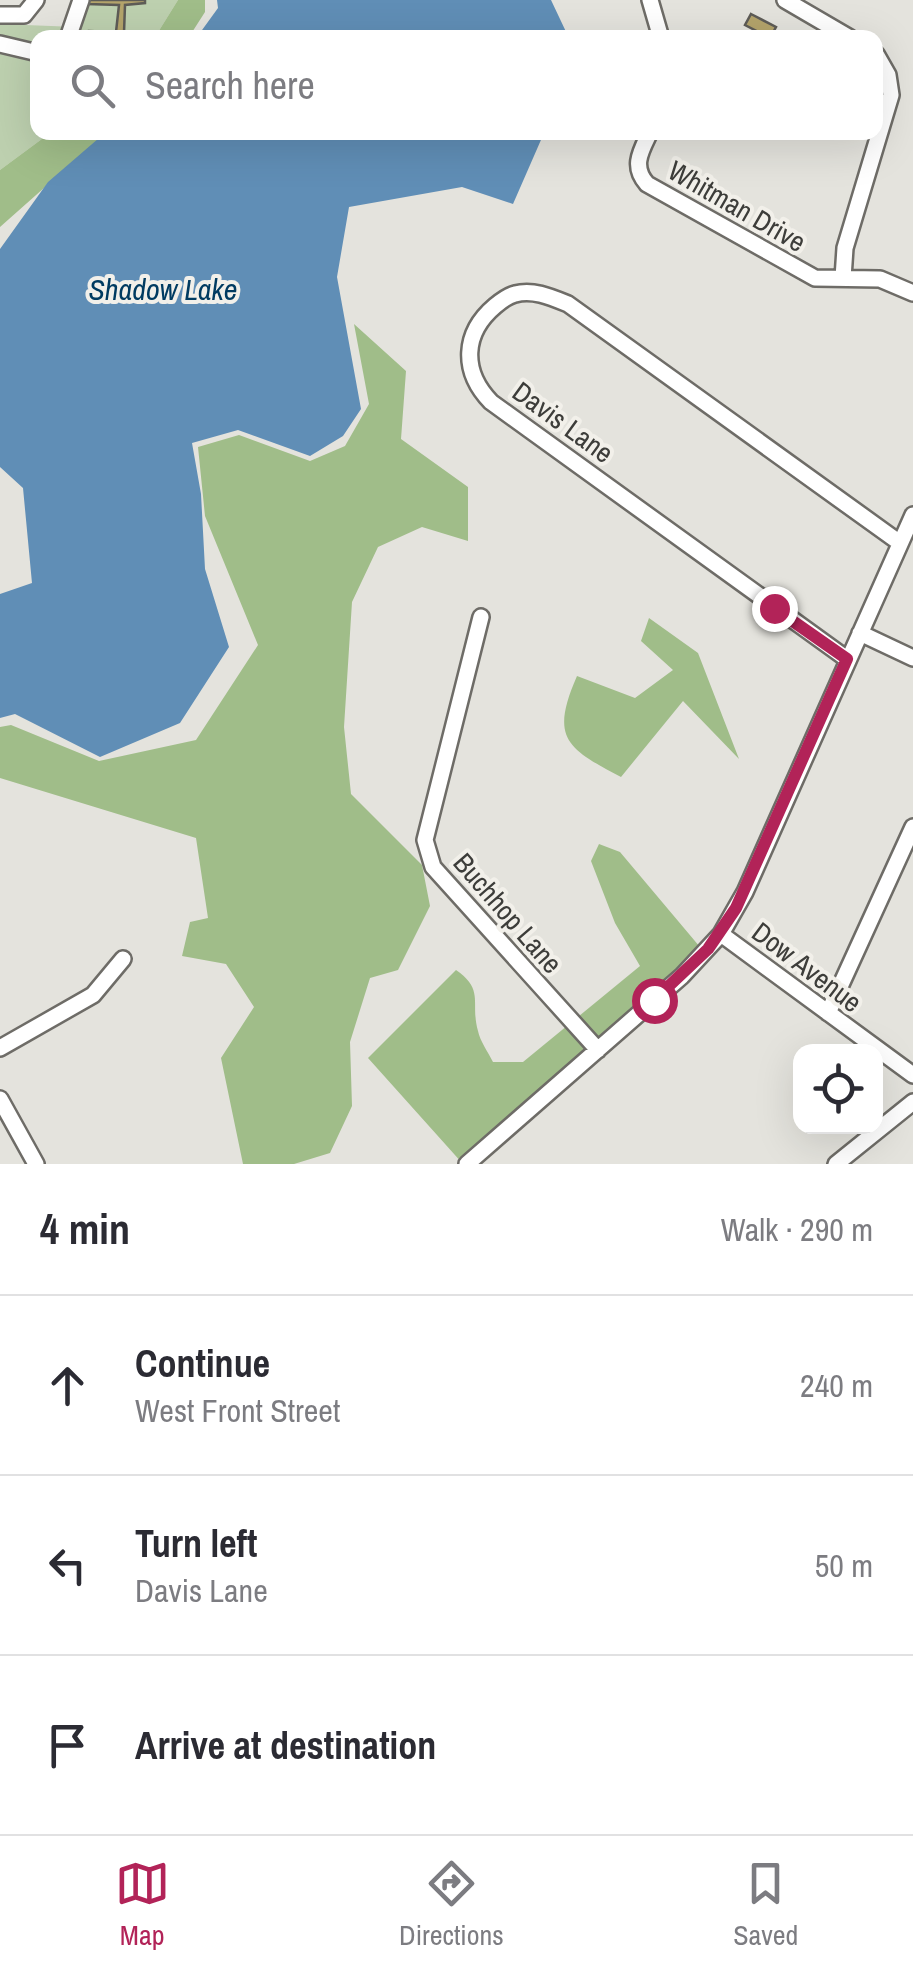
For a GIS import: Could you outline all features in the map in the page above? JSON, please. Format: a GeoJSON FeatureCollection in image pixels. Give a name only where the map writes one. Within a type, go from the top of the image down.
{"type":"FeatureCollection","features":[{"type":"Feature","properties":{"kind":"street"},"geometry":{"type":"LineString","coordinates":[[0,15],[24,14],[36,0]]}},
{"type":"Feature","properties":{"kind":"street"},"geometry":{"type":"LineString","coordinates":[[71,30],[81,0]]}},
{"type":"Feature","properties":{"kind":"street"},"geometry":{"type":"LineString","coordinates":[[650,0],[659,30]]}},
{"type":"Feature","properties":{"kind":"street"},"geometry":{"type":"LineString","coordinates":[[785,0],[836,30]]}},
{"type":"Feature","properties":{"kind":"street"},"geometry":{"type":"LineString","coordinates":[[0,44],[30,52]]}},
{"type":"Feature","properties":{"kind":"street"},"geometry":{"type":"LineString","coordinates":[[883,67],[891,95],[883,122]]}},
{"type":"Feature","properties":{"kind":"street","name":"Whitman Drive"},"geometry":{"type":"LineString","coordinates":[[646,140],[638,164],[647,184],[798,271],[824,280],[880,279],[913,293]]}},
{"type":"Feature","properties":{"kind":"street"},"geometry":{"type":"LineString","coordinates":[[843,278],[845,248],[877,140]]}},
{"type":"Feature","properties":{"kind":"street","name":"Davis Lane"},"geometry":{"type":"LineString","coordinates":[[847,659],[491,402],[474,374],[471,334],[484,315],[504,298],[529,293],[553,297],[578,311],[900,543]]}},
{"type":"Feature","properties":{"kind":"street"},"geometry":{"type":"LineString","coordinates":[[467,1164],[682,976],[721,934],[752,876],[913,516]]}},
{"type":"Feature","properties":{"kind":"street","name":"Buchhop Lane"},"geometry":{"type":"LineString","coordinates":[[481,618],[431,808],[426,854],[433,867],[598,1050]]}},
{"type":"Feature","properties":{"kind":"street"},"geometry":{"type":"LineString","coordinates":[[860,633],[913,658]]}},
{"type":"Feature","properties":{"kind":"street"},"geometry":{"type":"LineString","coordinates":[[828,1013],[913,827]]}},
{"type":"Feature","properties":{"kind":"street","name":"Dow Avenue"},"geometry":{"type":"LineString","coordinates":[[721,934],[913,1075]]}},
{"type":"Feature","properties":{"kind":"street"},"geometry":{"type":"LineString","coordinates":[[0,1048],[93,995],[123,959]]}},
{"type":"Feature","properties":{"kind":"street"},"geometry":{"type":"LineString","coordinates":[[0,1099],[36,1164]]}},
{"type":"Feature","properties":{"kind":"street"},"geometry":{"type":"LineString","coordinates":[[836,1164],[913,1102]]}},
{"type":"Feature","properties":{"kind":"green space"},"geometry":{"type":"Polygon","coordinates":[[[74,0],[178,0],[159,30],[30,30],[30,140],[41,140],[0,170],[0,24],[76,27],[74,0]]]}},
{"type":"Feature","properties":{"kind":"green space"},"geometry":{"type":"Polygon","coordinates":[[[178,0],[205,0],[205,12],[193,30],[159,30],[178,0]]]}},
{"type":"Feature","properties":{"kind":"green space"},"geometry":{"type":"Polygon","coordinates":[[[41,140],[98,140],[0,227],[0,170],[41,140]]]}},
{"type":"Feature","properties":{"kind":"green space"},"geometry":{"type":"Polygon","coordinates":[[[354,324],[406,371],[401,439],[468,487],[468,541],[422,527],[378,547],[352,602],[344,727],[351,794],[422,865],[430,906],[398,970],[370,978],[350,1042],[352,1106],[330,1153],[294,1164],[243,1164],[221,1058],[254,1007],[226,964],[182,956],[190,922],[208,918],[196,838],[0,778],[0,727],[11,725],[99,761],[196,740],[258,645],[205,516],[198,447],[239,435],[310,461],[345,446],[369,404],[354,324]]]}},
{"type":"Feature","properties":{"kind":"green space"},"geometry":{"type":"Polygon","coordinates":[[[649,618],[698,653],[739,759],[683,701],[621,777],[587,758],[568,739],[565,714],[577,676],[635,698],[673,670],[641,641],[649,618]]]}},
{"type":"Feature","properties":{"kind":"green space"},"geometry":{"type":"Polygon","coordinates":[[[599,844],[620,852],[705,953],[463,1164],[368,1058],[456,970],[474,991],[479,1035],[493,1062],[523,1062],[640,966],[615,923],[591,861],[599,844]]]}},
{"type":"Feature","properties":{"kind":"water"},"geometry":{"type":"Polygon","coordinates":[[[217,0],[551,0],[565,30],[202,30],[218,8],[217,0]]]}},
{"type":"Feature","properties":{"kind":"water","name":"Shadow Lake"},"geometry":{"type":"Polygon","coordinates":[[[97,140],[541,140],[513,204],[462,187],[349,207],[337,277],[361,409],[343,436],[310,456],[238,430],[192,443],[201,494],[205,569],[229,647],[180,723],[100,757],[15,714],[0,718],[0,594],[32,583],[23,488],[0,467],[0,249],[48,182],[97,140]]]}},
{"type":"Feature","properties":{"kind":"building"},"geometry":{"type":"Polygon","coordinates":[[[87,0],[145,0],[125,5],[124,30],[116,30],[119,5],[87,4],[87,0]]]}},
{"type":"Feature","properties":{"kind":"building"},"geometry":{"type":"Polygon","coordinates":[[[751,14],[776,27],[755,30],[745,25],[751,14]]]}},
{"type":"Feature","properties":{"kind":"route"},"geometry":{"type":"LineString","coordinates":[[654,1000],[708,949],[736,908],[847,659],[774,608]]}}]}
